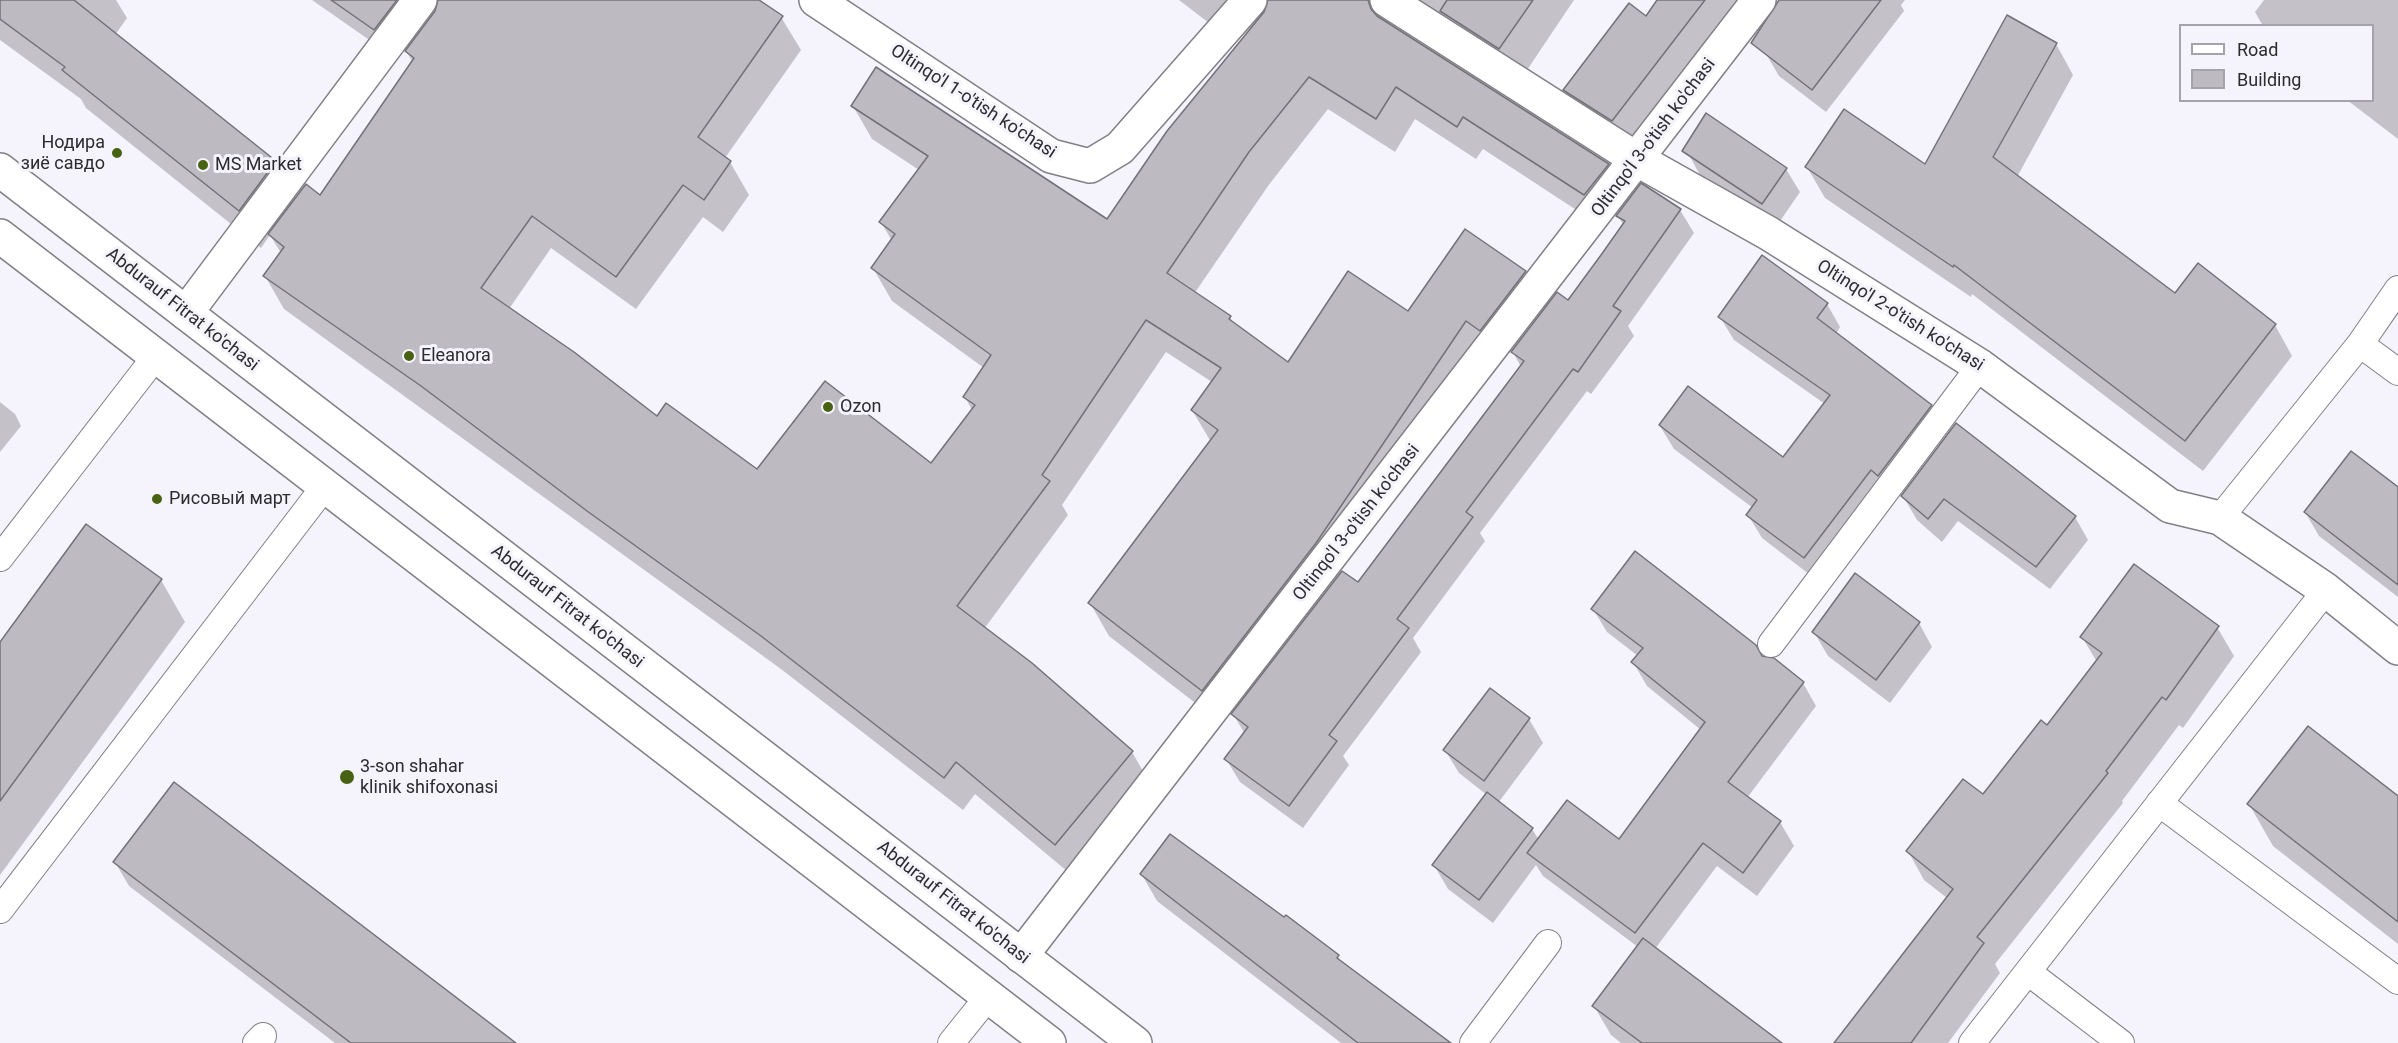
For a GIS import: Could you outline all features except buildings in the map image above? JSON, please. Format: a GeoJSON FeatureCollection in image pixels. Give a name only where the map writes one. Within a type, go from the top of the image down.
{"type":"FeatureCollection","features":[{"type":"Feature","properties":{"kind":"street"},"geometry":{"type":"LineString","coordinates":[[156,356],[420,0]]}},
{"type":"Feature","properties":{"kind":"street","name":"Oltinqo'l 1-o'tish ko'chasi"},"geometry":{"type":"LineString","coordinates":[[816,0],[1051,156],[1090,166],[1119,148],[1250,0]]}},
{"type":"Feature","properties":{"kind":"street","name":"Oltinqo'l 2-o'tish ko'chasi"},"geometry":{"type":"LineString","coordinates":[[1387,0],[1638,160],[1768,233],[1980,366],[2170,506],[2220,518],[2326,590],[2398,648]]}},
{"type":"Feature","properties":{"kind":"street","name":"Oltinqo'l 3-o'tish ko'chasi"},"geometry":{"type":"LineString","coordinates":[[988,996],[1022,956],[1638,160],[1759,0]]}},
{"type":"Feature","properties":{"kind":"street","name":"Abdurauf Fitrat ko'chasi"},"geometry":{"type":"LineString","coordinates":[[0,170],[1135,1043]]}},
{"type":"Feature","properties":{"kind":"street"},"geometry":{"type":"LineString","coordinates":[[0,236],[1049,1043]]}},
{"type":"Feature","properties":{"kind":"lane"},"geometry":{"type":"LineString","coordinates":[[2220,518],[2360,344],[2398,289]]}},
{"type":"Feature","properties":{"kind":"lane"},"geometry":{"type":"LineString","coordinates":[[2360,344],[2398,372]]}},
{"type":"Feature","properties":{"kind":"lane"},"geometry":{"type":"LineString","coordinates":[[0,558],[156,356]]}},
{"type":"Feature","properties":{"kind":"lane"},"geometry":{"type":"LineString","coordinates":[[1771,644],[1980,366]]}},
{"type":"Feature","properties":{"kind":"lane"},"geometry":{"type":"LineString","coordinates":[[0,910],[325,486]]}},
{"type":"Feature","properties":{"kind":"lane"},"geometry":{"type":"LineString","coordinates":[[1972,1043],[2326,590]]}},
{"type":"Feature","properties":{"kind":"lane"},"geometry":{"type":"LineString","coordinates":[[2159,803],[2398,981]]}},
{"type":"Feature","properties":{"kind":"lane"},"geometry":{"type":"LineString","coordinates":[[1473,1043],[1548,943]]}},
{"type":"Feature","properties":{"kind":"lane"},"geometry":{"type":"LineString","coordinates":[[2028,972],[2121,1043]]}},
{"type":"Feature","properties":{"kind":"lane","name":"Oltinqo'l 3-o'tish ko'chasi"},"geometry":{"type":"LineString","coordinates":[[951,1043],[988,996]]}},
{"type":"Feature","properties":{"kind":"place","name":"Нодира зиё савдо"},"geometry":{"type":"Point","coordinates":[117,153]}},
{"type":"Feature","properties":{"kind":"place","name":"MS Market"},"geometry":{"type":"Point","coordinates":[203,165]}},
{"type":"Feature","properties":{"kind":"place","name":"Eleanora"},"geometry":{"type":"Point","coordinates":[409,356]}},
{"type":"Feature","properties":{"kind":"place","name":"Ozon"},"geometry":{"type":"Point","coordinates":[828,407]}},
{"type":"Feature","properties":{"kind":"place","name":"Рисовый март"},"geometry":{"type":"Point","coordinates":[157,499]}},
{"type":"Feature","properties":{"kind":"place","name":"3-son shahar klinik shifoxonasi"},"geometry":{"type":"Point","coordinates":[347,777]}}]}
